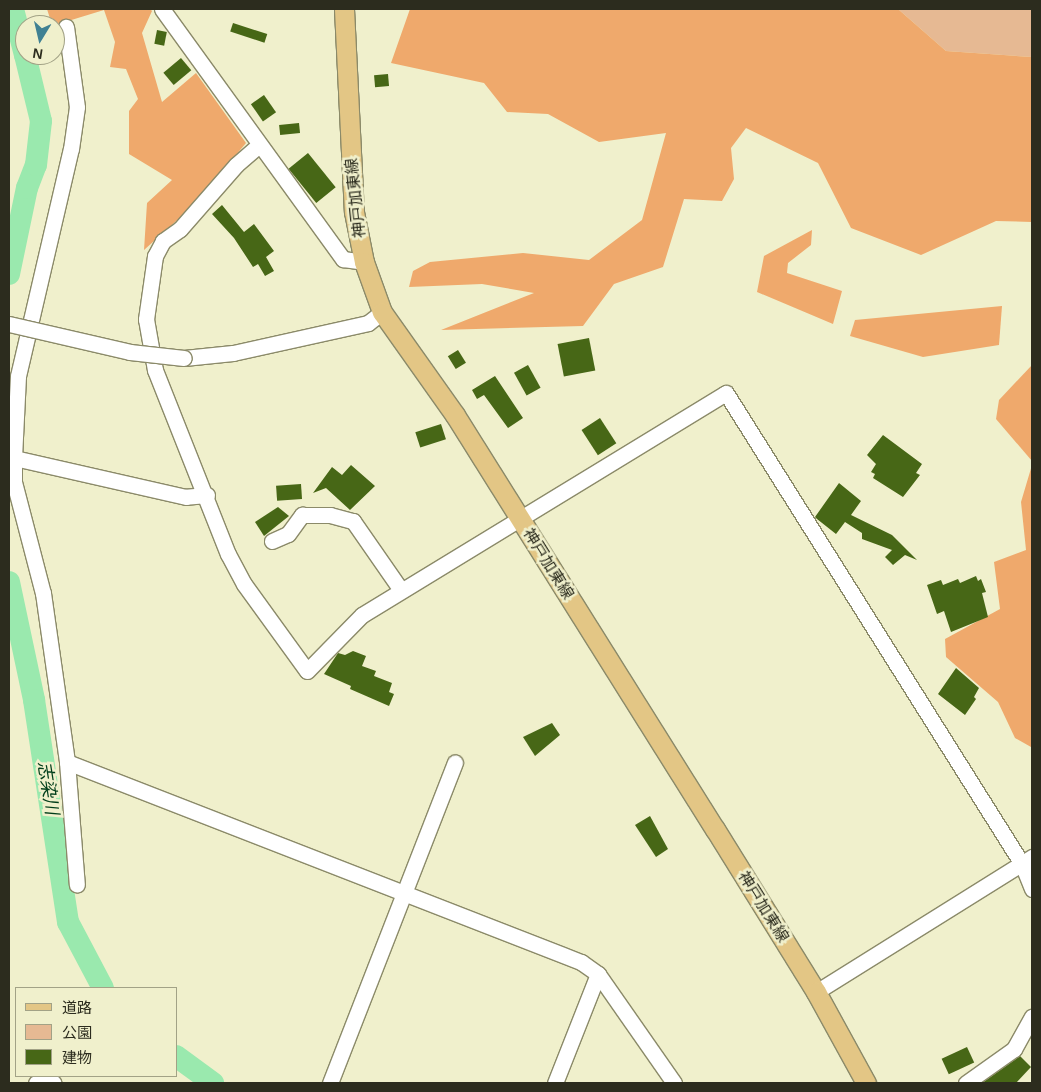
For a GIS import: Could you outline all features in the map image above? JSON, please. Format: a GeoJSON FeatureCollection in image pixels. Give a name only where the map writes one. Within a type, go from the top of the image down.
{"type":"FeatureCollection","features":[{"type":"Feature","properties":{"kind":"main road","name":"神戸加東線"},"geometry":{"type":"LineString","coordinates":[[344,9],[354,212],[364,262],[382,312],[455,415],[816,992],[866,1083]]}},
{"type":"Feature","properties":{"kind":"street"},"geometry":{"type":"LineString","coordinates":[[162,9],[343,259],[364,262]]}},
{"type":"Feature","properties":{"kind":"street"},"geometry":{"type":"LineString","coordinates":[[66,27],[77,107],[71,149],[18,376],[14,482],[43,593],[67,762],[77,885]]}},
{"type":"Feature","properties":{"kind":"street"},"geometry":{"type":"LineString","coordinates":[[259,145],[236,164],[180,230],[163,241],[155,256],[146,319],[155,370],[207,495],[228,554],[244,584],[307,671],[341,633],[401,590],[726,393],[1027,860],[1032,889]]}},
{"type":"Feature","properties":{"kind":"street"},"geometry":{"type":"LineString","coordinates":[[9,324],[130,352],[184,358],[233,353],[368,323],[382,312]]}},
{"type":"Feature","properties":{"kind":"street"},"geometry":{"type":"LineString","coordinates":[[14,458],[186,497],[207,495]]}},
{"type":"Feature","properties":{"kind":"street"},"geometry":{"type":"LineString","coordinates":[[272,541],[288,534],[302,515],[330,515],[353,520],[401,590]]}},
{"type":"Feature","properties":{"kind":"street"},"geometry":{"type":"LineString","coordinates":[[67,762],[403,893],[561,952],[598,974],[674,1083]]}},
{"type":"Feature","properties":{"kind":"street"},"geometry":{"type":"LineString","coordinates":[[330,1083],[455,763]]}},
{"type":"Feature","properties":{"kind":"street"},"geometry":{"type":"LineString","coordinates":[[816,992],[1027,860]]}},
{"type":"Feature","properties":{"kind":"street"},"geometry":{"type":"LineString","coordinates":[[555,1083],[598,974]]}},
{"type":"Feature","properties":{"kind":"street"},"geometry":{"type":"LineString","coordinates":[[966,1083],[1014,1049],[1032,1017]]}},
{"type":"Feature","properties":{"kind":"street"},"geometry":{"type":"LineString","coordinates":[[36,1083],[44,1080],[54,1083]]}},
{"type":"Feature","properties":{"kind":"green space"},"geometry":{"type":"Polygon","coordinates":[[[898,9],[1032,9],[1032,57],[946,51],[898,9]]]}},
{"type":"Feature","properties":{"kind":"shaded area"},"geometry":{"type":"Polygon","coordinates":[[[47,9],[150,9],[152,11],[142,33],[162,102],[196,73],[246,143],[194,205],[144,250],[147,203],[172,180],[129,154],[129,111],[138,99],[126,69],[110,67],[115,42],[104,10],[65,22],[65,15],[49,15],[47,9]]]}},
{"type":"Feature","properties":{"kind":"shaded area"},"geometry":{"type":"Polygon","coordinates":[[[410,9],[898,9],[946,51],[1032,57],[1032,222],[996,221],[921,255],[851,228],[818,163],[746,128],[731,148],[734,179],[722,201],[684,199],[663,267],[614,284],[583,326],[441,330],[534,293],[482,284],[409,287],[413,271],[430,262],[523,253],[589,260],[642,220],[666,133],[599,142],[548,114],[507,112],[484,83],[391,63],[410,9]]]}},
{"type":"Feature","properties":{"kind":"shaded area"},"geometry":{"type":"Polygon","coordinates":[[[812,230],[811,245],[788,263],[787,273],[842,291],[833,324],[757,292],[764,256],[812,230]]]}},
{"type":"Feature","properties":{"kind":"shaded area"},"geometry":{"type":"Polygon","coordinates":[[[1002,306],[999,345],[923,357],[850,336],[855,320],[1002,306]]]}},
{"type":"Feature","properties":{"kind":"shaded area"},"geometry":{"type":"Polygon","coordinates":[[[1032,365],[1032,461],[996,419],[999,400],[1032,365]]]}},
{"type":"Feature","properties":{"kind":"shaded area"},"geometry":{"type":"Polygon","coordinates":[[[1032,465],[1031,747],[1015,738],[998,702],[946,657],[945,639],[1000,609],[994,562],[1026,550],[1021,502],[1032,465]]]}},
{"type":"Feature","properties":{"kind":"building"},"geometry":{"type":"Polygon","coordinates":[[[233,23],[267,34],[264,43],[230,32],[233,23]]]}},
{"type":"Feature","properties":{"kind":"building"},"geometry":{"type":"Polygon","coordinates":[[[157,30],[167,32],[164,46],[154,44],[157,30]]]}},
{"type":"Feature","properties":{"kind":"building"},"geometry":{"type":"Polygon","coordinates":[[[181,58],[191,70],[174,85],[163,73],[181,58]]]}},
{"type":"Feature","properties":{"kind":"building"},"geometry":{"type":"Polygon","coordinates":[[[388,74],[389,86],[375,87],[374,75],[388,74]]]}},
{"type":"Feature","properties":{"kind":"building"},"geometry":{"type":"Polygon","coordinates":[[[264,95],[276,112],[263,121],[251,104],[264,95]]]}},
{"type":"Feature","properties":{"kind":"building"},"geometry":{"type":"Polygon","coordinates":[[[299,123],[300,133],[280,135],[279,125],[299,123]]]}},
{"type":"Feature","properties":{"kind":"building"},"geometry":{"type":"Polygon","coordinates":[[[308,153],[336,187],[316,203],[289,169],[308,153]]]}},
{"type":"Feature","properties":{"kind":"building"},"geometry":{"type":"Polygon","coordinates":[[[222,205],[244,232],[254,224],[274,251],[266,257],[274,271],[265,276],[258,264],[253,267],[234,238],[212,214],[222,205]]]}},
{"type":"Feature","properties":{"kind":"building"},"geometry":{"type":"Polygon","coordinates":[[[589,338],[595,370],[564,376],[558,344],[589,338]]]}},
{"type":"Feature","properties":{"kind":"building"},"geometry":{"type":"Polygon","coordinates":[[[458,350],[466,363],[456,369],[448,356],[458,350]]]}},
{"type":"Feature","properties":{"kind":"building"},"geometry":{"type":"Polygon","coordinates":[[[528,365],[541,388],[527,395],[514,373],[528,365]]]}},
{"type":"Feature","properties":{"kind":"building"},"geometry":{"type":"Polygon","coordinates":[[[495,376],[523,418],[508,428],[484,395],[477,399],[472,390],[495,376]]]}},
{"type":"Feature","properties":{"kind":"building"},"geometry":{"type":"Polygon","coordinates":[[[600,418],[616,443],[598,455],[582,430],[600,418]]]}},
{"type":"Feature","properties":{"kind":"building"},"geometry":{"type":"Polygon","coordinates":[[[441,424],[446,439],[420,448],[415,432],[441,424]]]}},
{"type":"Feature","properties":{"kind":"building"},"geometry":{"type":"Polygon","coordinates":[[[883,435],[922,464],[916,473],[920,475],[903,497],[873,478],[875,474],[871,472],[876,464],[867,455],[883,435]]]}},
{"type":"Feature","properties":{"kind":"building"},"geometry":{"type":"Polygon","coordinates":[[[351,465],[375,486],[350,510],[326,488],[313,493],[332,467],[342,475],[351,465]]]}},
{"type":"Feature","properties":{"kind":"building"},"geometry":{"type":"Polygon","coordinates":[[[839,483],[861,501],[851,515],[892,535],[917,560],[905,555],[893,565],[885,557],[892,550],[862,539],[862,533],[845,522],[836,534],[817,519],[815,517],[839,483]]]}},
{"type":"Feature","properties":{"kind":"building"},"geometry":{"type":"Polygon","coordinates":[[[301,484],[302,499],[277,501],[276,486],[301,484]]]}},
{"type":"Feature","properties":{"kind":"building"},"geometry":{"type":"Polygon","coordinates":[[[278,507],[289,516],[264,536],[255,522],[278,507]]]}},
{"type":"Feature","properties":{"kind":"building"},"geometry":{"type":"Polygon","coordinates":[[[976,576],[978,581],[981,579],[986,592],[982,593],[988,617],[951,632],[944,611],[937,614],[927,585],[941,580],[943,585],[958,579],[960,583],[976,576]]]}},
{"type":"Feature","properties":{"kind":"building"},"geometry":{"type":"Polygon","coordinates":[[[353,651],[366,656],[362,666],[376,671],[374,676],[392,683],[389,692],[394,694],[389,706],[350,689],[351,686],[324,674],[338,653],[345,655],[353,651]]]}},
{"type":"Feature","properties":{"kind":"building"},"geometry":{"type":"Polygon","coordinates":[[[956,668],[979,688],[974,697],[976,699],[965,715],[938,694],[956,668]]]}},
{"type":"Feature","properties":{"kind":"building"},"geometry":{"type":"Polygon","coordinates":[[[552,723],[560,735],[535,756],[523,737],[552,723]]]}},
{"type":"Feature","properties":{"kind":"building"},"geometry":{"type":"Polygon","coordinates":[[[650,816],[668,849],[656,857],[635,825],[650,816]]]}},
{"type":"Feature","properties":{"kind":"building"},"geometry":{"type":"Polygon","coordinates":[[[967,1047],[974,1062],[949,1074],[942,1059],[967,1047]]]}},
{"type":"Feature","properties":{"kind":"building"},"geometry":{"type":"Polygon","coordinates":[[[1020,1056],[1031,1067],[1016,1083],[982,1083],[1020,1056]]]}},
{"type":"Feature","properties":{"kind":"waterway","name":"志染川"},"geometry":{"type":"LineString","coordinates":[[13,9],[15,17]]}},
{"type":"Feature","properties":{"kind":"waterway","name":"志染川"},"geometry":{"type":"LineString","coordinates":[[9,274],[27,188],[36,165],[41,121],[27,65]]}},
{"type":"Feature","properties":{"kind":"waterway","name":"志染川"},"geometry":{"type":"LineString","coordinates":[[9,582],[34,700],[68,922],[102,987]]}},
{"type":"Feature","properties":{"kind":"waterway","name":"志染川"},"geometry":{"type":"LineString","coordinates":[[178,1057],[213,1083]]}}]}
